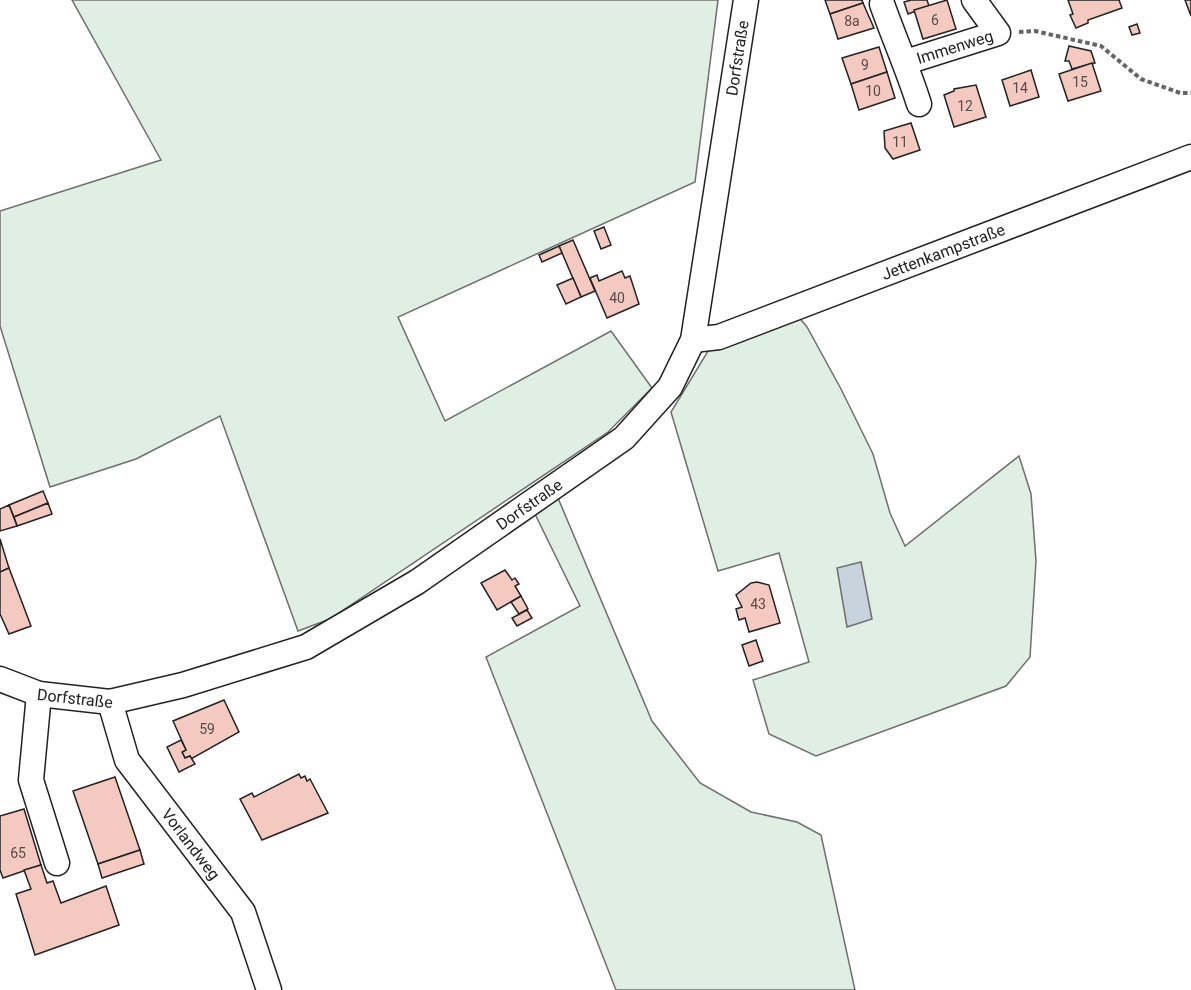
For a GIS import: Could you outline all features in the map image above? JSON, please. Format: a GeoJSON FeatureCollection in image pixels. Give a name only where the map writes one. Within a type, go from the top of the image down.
{"type":"FeatureCollection","features":[{"type":"Feature","properties":{"kind":"street","name":"Dorfstraße"},"geometry":{"type":"LineString","coordinates":[[0,679],[39,694],[110,702],[183,684],[306,647],[417,582],[624,438],[670,387],[693,340],[746,0]]}},
{"type":"Feature","properties":{"kind":"street","name":"Immenweg"},"geometry":{"type":"LineString","coordinates":[[906,62],[998,33],[974,0]]}},
{"type":"Feature","properties":{"kind":"street","name":"Immenweg"},"geometry":{"type":"LineString","coordinates":[[882,4],[897,48],[906,62],[919,104]]}},
{"type":"Feature","properties":{"kind":"street","name":"Jettenkampstraße"},"geometry":{"type":"LineString","coordinates":[[693,340],[730,333],[1191,157]]}},
{"type":"Feature","properties":{"kind":"street"},"geometry":{"type":"LineString","coordinates":[[39,694],[31,780],[57,862]]}},
{"type":"Feature","properties":{"kind":"street","name":"Vorlandweg"},"geometry":{"type":"LineString","coordinates":[[110,702],[127,760],[243,912],[269,990]]}},
{"type":"Feature","properties":{"kind":"path"},"geometry":{"type":"LineString","coordinates":[[998,33],[1035,31],[1101,46],[1141,78],[1180,93],[1191,93]]}},
{"type":"Feature","properties":{"kind":"green space"},"geometry":{"type":"Polygon","coordinates":[[[72,0],[718,0],[695,182],[398,317],[445,421],[611,331],[652,388],[608,432],[330,619],[298,631],[220,416],[136,459],[50,487],[0,326],[0,211],[161,160],[72,0]]]}},
{"type":"Feature","properties":{"kind":"green space"},"geometry":{"type":"Polygon","coordinates":[[[797,315],[807,327],[841,389],[873,454],[890,513],[905,546],[1019,456],[1031,494],[1036,561],[1030,657],[1006,686],[816,756],[769,734],[753,680],[809,662],[779,553],[718,571],[671,412],[708,351],[797,315]]]}},
{"type":"Feature","properties":{"kind":"green space"},"geometry":{"type":"Polygon","coordinates":[[[558,498],[652,721],[700,783],[751,812],[797,822],[821,835],[855,990],[616,990],[486,657],[580,606],[535,514],[558,498]]]}},
{"type":"Feature","properties":{"kind":"shaded area"},"geometry":{"type":"Polygon","coordinates":[[[861,562],[872,619],[847,627],[837,568],[861,562]]]}},
{"type":"Feature","properties":{"kind":"building"},"geometry":{"type":"Polygon","coordinates":[[[825,0],[862,0],[863,3],[830,14],[825,0]]]}},
{"type":"Feature","properties":{"kind":"building"},"geometry":{"type":"Polygon","coordinates":[[[927,0],[929,6],[908,14],[904,2],[927,0]]]}},
{"type":"Feature","properties":{"kind":"building"},"geometry":{"type":"Polygon","coordinates":[[[947,0],[956,29],[923,39],[914,10],[947,0]]]}},
{"type":"Feature","properties":{"kind":"building"},"geometry":{"type":"Polygon","coordinates":[[[1068,0],[1119,0],[1122,8],[1088,20],[1088,23],[1076,28],[1070,15],[1073,14],[1068,0]]]}},
{"type":"Feature","properties":{"kind":"building"},"geometry":{"type":"Polygon","coordinates":[[[1185,0],[1191,0],[1191,16],[1185,0]]]}},
{"type":"Feature","properties":{"kind":"building"},"geometry":{"type":"Polygon","coordinates":[[[863,3],[874,28],[838,39],[830,14],[863,3]]]}},
{"type":"Feature","properties":{"kind":"building"},"geometry":{"type":"Polygon","coordinates":[[[1137,24],[1140,33],[1132,35],[1129,27],[1137,24]]]}},
{"type":"Feature","properties":{"kind":"building"},"geometry":{"type":"Polygon","coordinates":[[[1069,46],[1091,51],[1095,63],[1072,69],[1069,61],[1065,61],[1069,46]]]}},
{"type":"Feature","properties":{"kind":"building"},"geometry":{"type":"Polygon","coordinates":[[[879,47],[887,72],[851,84],[842,58],[879,47]]]}},
{"type":"Feature","properties":{"kind":"building"},"geometry":{"type":"Polygon","coordinates":[[[1092,63],[1101,91],[1068,101],[1059,74],[1092,63]]]}},
{"type":"Feature","properties":{"kind":"building"},"geometry":{"type":"Polygon","coordinates":[[[1031,70],[1039,97],[1010,106],[1002,80],[1031,70]]]}},
{"type":"Feature","properties":{"kind":"building"},"geometry":{"type":"Polygon","coordinates":[[[887,72],[895,98],[859,110],[851,84],[887,72]]]}},
{"type":"Feature","properties":{"kind":"building"},"geometry":{"type":"Polygon","coordinates":[[[976,85],[986,117],[954,127],[944,95],[954,89],[976,85]]]}},
{"type":"Feature","properties":{"kind":"building"},"geometry":{"type":"Polygon","coordinates":[[[911,123],[920,150],[893,159],[885,148],[884,131],[911,123]]]}},
{"type":"Feature","properties":{"kind":"building"},"geometry":{"type":"Polygon","coordinates":[[[604,227],[611,245],[601,249],[594,231],[604,227]]]}},
{"type":"Feature","properties":{"kind":"building"},"geometry":{"type":"Polygon","coordinates":[[[573,240],[595,291],[581,297],[559,246],[573,240]]]}},
{"type":"Feature","properties":{"kind":"building"},"geometry":{"type":"Polygon","coordinates":[[[559,246],[562,253],[542,262],[539,255],[559,246]]]}},
{"type":"Feature","properties":{"kind":"building"},"geometry":{"type":"Polygon","coordinates":[[[622,271],[625,278],[630,276],[639,304],[607,318],[590,278],[597,275],[599,281],[622,271]]]}},
{"type":"Feature","properties":{"kind":"building"},"geometry":{"type":"Polygon","coordinates":[[[573,278],[581,297],[566,304],[557,285],[573,278]]]}},
{"type":"Feature","properties":{"kind":"building"},"geometry":{"type":"Polygon","coordinates":[[[43,491],[48,503],[14,517],[9,505],[43,491]]]}},
{"type":"Feature","properties":{"kind":"building"},"geometry":{"type":"Polygon","coordinates":[[[48,503],[52,514],[17,526],[14,517],[48,503]]]}},
{"type":"Feature","properties":{"kind":"building"},"geometry":{"type":"Polygon","coordinates":[[[9,505],[17,526],[0,531],[0,509],[9,505]]]}},
{"type":"Feature","properties":{"kind":"building"},"geometry":{"type":"Polygon","coordinates":[[[0,539],[9,568],[0,572],[0,539]]]}},
{"type":"Feature","properties":{"kind":"building"},"geometry":{"type":"Polygon","coordinates":[[[9,568],[31,626],[9,634],[0,614],[0,572],[9,568]]]}},
{"type":"Feature","properties":{"kind":"building"},"geometry":{"type":"Polygon","coordinates":[[[505,570],[512,580],[515,578],[519,584],[515,586],[521,596],[497,610],[481,583],[505,570]]]}},
{"type":"Feature","properties":{"kind":"building"},"geometry":{"type":"Polygon","coordinates":[[[751,583],[769,585],[780,623],[749,632],[745,618],[739,620],[736,609],[742,607],[736,595],[751,583]]]}},
{"type":"Feature","properties":{"kind":"building"},"geometry":{"type":"Polygon","coordinates":[[[521,596],[528,609],[519,614],[511,602],[521,596]]]}},
{"type":"Feature","properties":{"kind":"building"},"geometry":{"type":"Polygon","coordinates":[[[527,610],[532,618],[517,626],[512,618],[527,610]]]}},
{"type":"Feature","properties":{"kind":"building"},"geometry":{"type":"Polygon","coordinates":[[[756,640],[763,661],[749,666],[742,645],[756,640]]]}},
{"type":"Feature","properties":{"kind":"building"},"geometry":{"type":"Polygon","coordinates":[[[224,700],[239,732],[191,759],[190,756],[185,758],[182,752],[186,750],[173,721],[224,700]]]}},
{"type":"Feature","properties":{"kind":"building"},"geometry":{"type":"Polygon","coordinates":[[[181,740],[186,750],[182,752],[185,758],[190,756],[195,764],[179,772],[167,747],[181,740]]]}},
{"type":"Feature","properties":{"kind":"building"},"geometry":{"type":"Polygon","coordinates":[[[299,774],[301,778],[305,776],[307,781],[310,779],[328,813],[262,840],[240,799],[252,793],[254,797],[299,774]]]}},
{"type":"Feature","properties":{"kind":"building"},"geometry":{"type":"Polygon","coordinates":[[[115,777],[140,850],[98,864],[73,791],[115,777]]]}},
{"type":"Feature","properties":{"kind":"building"},"geometry":{"type":"Polygon","coordinates":[[[24,809],[41,865],[3,878],[0,870],[0,816],[24,809]]]}},
{"type":"Feature","properties":{"kind":"building"},"geometry":{"type":"Polygon","coordinates":[[[140,850],[144,864],[102,878],[98,864],[140,850]]]}},
{"type":"Feature","properties":{"kind":"building"},"geometry":{"type":"Polygon","coordinates":[[[41,865],[47,883],[53,881],[61,903],[106,886],[119,925],[35,955],[16,894],[31,889],[24,870],[41,865]]]}}]}
